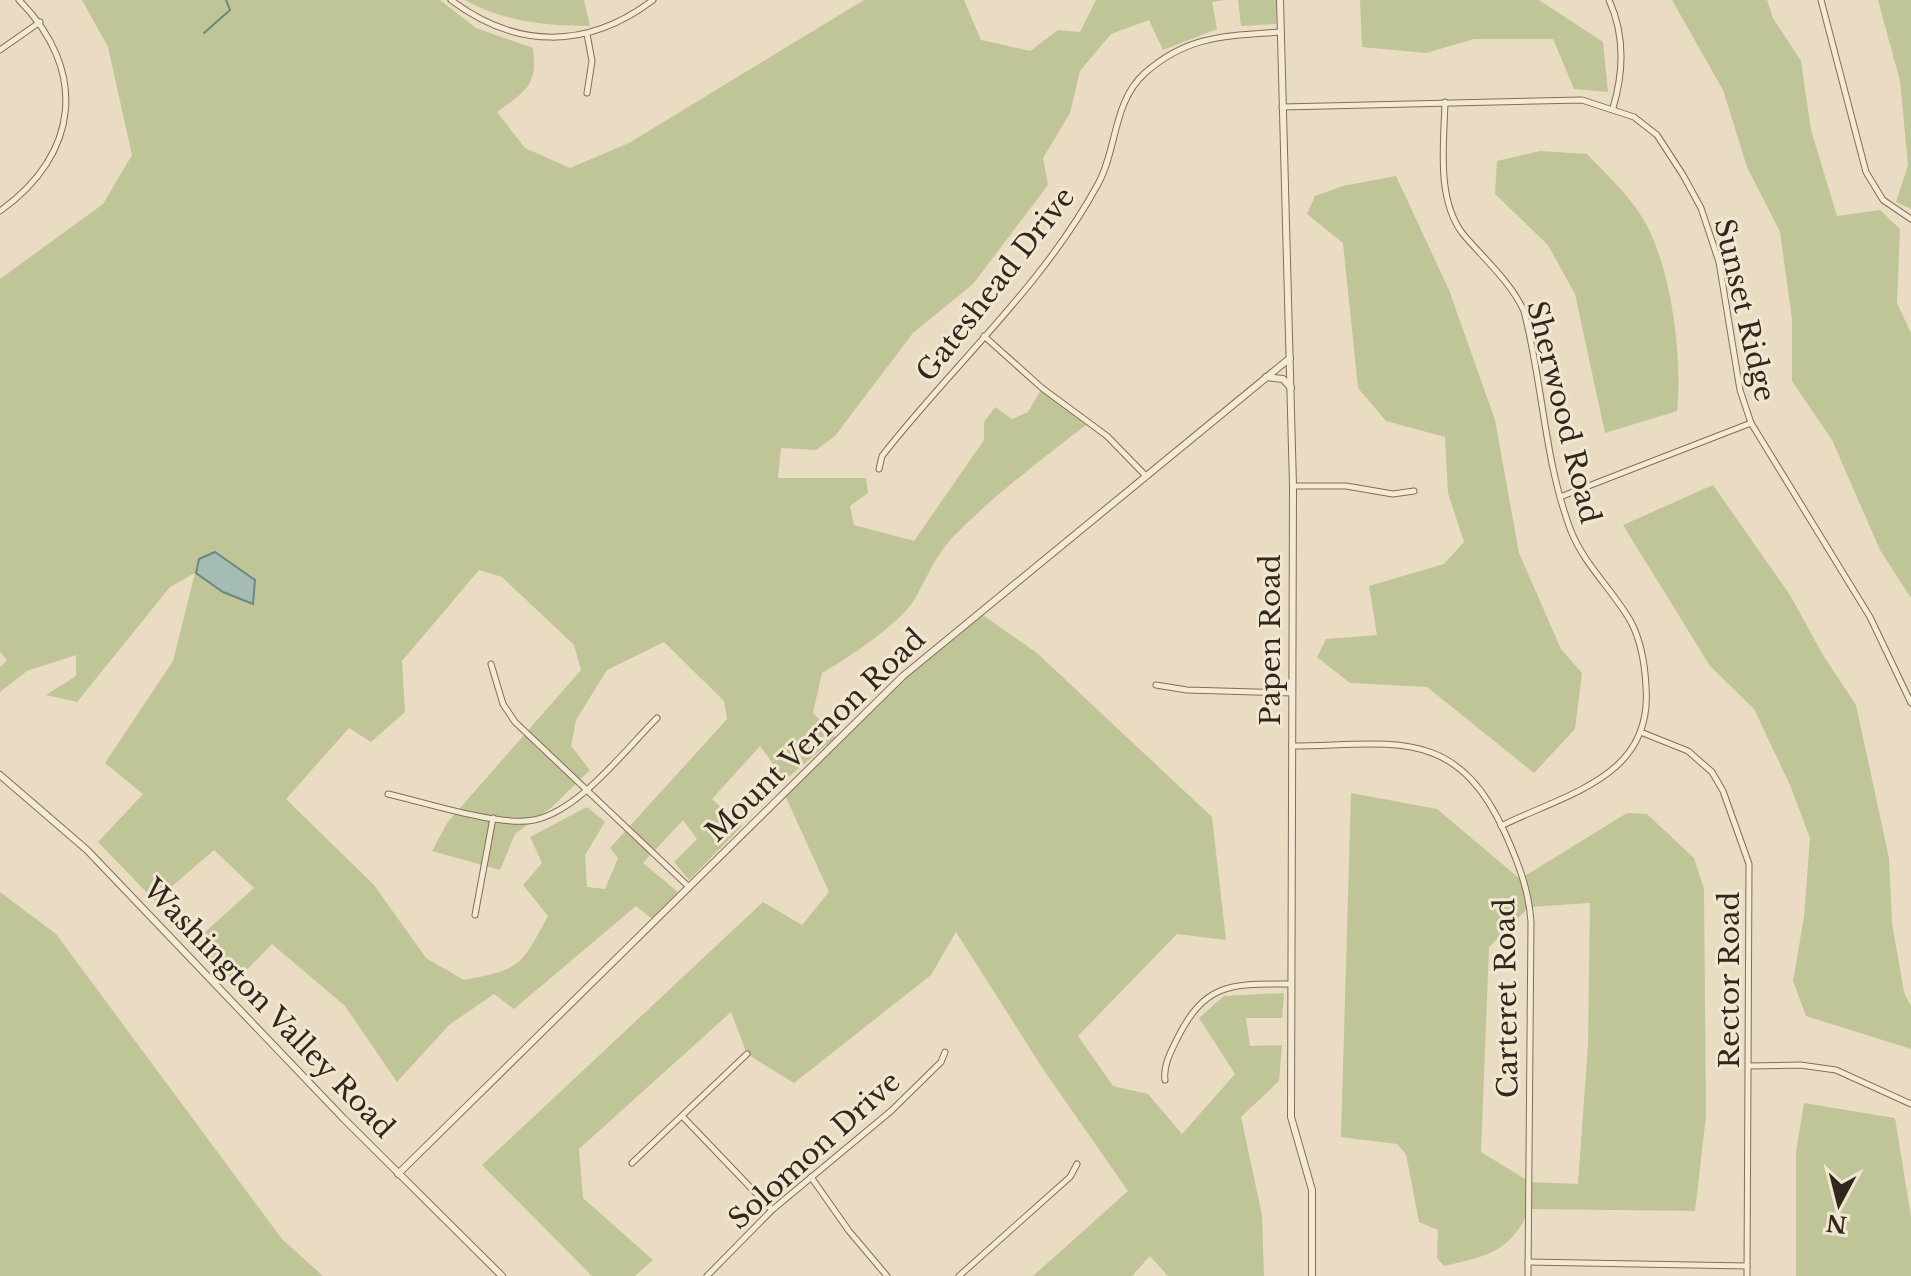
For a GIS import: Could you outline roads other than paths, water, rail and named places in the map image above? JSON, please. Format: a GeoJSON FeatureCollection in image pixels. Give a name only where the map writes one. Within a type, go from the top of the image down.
{"type":"FeatureCollection","features":[{"type":"Feature","properties":{"kind":"street"},"geometry":{"type":"LineString","coordinates":[[0,211],[38,179],[63,130],[65,82],[54,44],[40,22],[19,0]]}},
{"type":"Feature","properties":{"kind":"street"},"geometry":{"type":"LineString","coordinates":[[451,0],[484,23],[505,31],[552,37],[587,34],[624,20],[653,0]]}},
{"type":"Feature","properties":{"kind":"street","name":"Papen Road"},"geometry":{"type":"LineString","coordinates":[[1280,0],[1293,486],[1291,1126],[1312,1190],[1312,1276]]}},
{"type":"Feature","properties":{"kind":"street"},"geometry":{"type":"LineString","coordinates":[[1609,0],[1621,48],[1621,79],[1613,108]]}},
{"type":"Feature","properties":{"kind":"street"},"geometry":{"type":"LineString","coordinates":[[1821,0],[1866,172],[1883,200],[1911,219]]}},
{"type":"Feature","properties":{"kind":"street"},"geometry":{"type":"LineString","coordinates":[[0,50],[40,22]]}},
{"type":"Feature","properties":{"kind":"street","name":"Gateshead Drive"},"geometry":{"type":"LineString","coordinates":[[879,469],[882,456],[897,436],[1033,278],[1093,193],[1104,172],[1126,99],[1138,80],[1195,41],[1281,32]]}},
{"type":"Feature","properties":{"kind":"street"},"geometry":{"type":"LineString","coordinates":[[587,34],[592,61],[587,93]]}},
{"type":"Feature","properties":{"kind":"street","name":"Sunset Ridge"},"geometry":{"type":"LineString","coordinates":[[1282,107],[1582,100],[1634,117],[1657,135],[1701,208],[1724,286],[1740,390],[1751,423],[1870,617],[1911,703]]}},
{"type":"Feature","properties":{"kind":"street","name":"Sherwood Road"},"geometry":{"type":"LineString","coordinates":[[1445,102],[1449,206],[1462,231],[1512,289],[1524,311],[1560,497],[1579,549],[1632,625],[1646,681],[1643,733]]}},
{"type":"Feature","properties":{"kind":"street"},"geometry":{"type":"LineString","coordinates":[[984,336],[1042,388],[1107,436],[1146,476]]}},
{"type":"Feature","properties":{"kind":"street","name":"Mount Vernon Road"},"geometry":{"type":"LineString","coordinates":[[398,1174],[903,676],[1290,358]]}},
{"type":"Feature","properties":{"kind":"street"},"geometry":{"type":"LineString","coordinates":[[1266,377],[1283,379],[1291,388]]}},
{"type":"Feature","properties":{"kind":"street"},"geometry":{"type":"LineString","coordinates":[[1560,497],[1751,423]]}},
{"type":"Feature","properties":{"kind":"street"},"geometry":{"type":"LineString","coordinates":[[1293,486],[1346,486],[1393,494],[1414,491]]}},
{"type":"Feature","properties":{"kind":"street"},"geometry":{"type":"LineString","coordinates":[[491,664],[508,713],[584,791],[639,836],[689,887]]}},
{"type":"Feature","properties":{"kind":"street"},"geometry":{"type":"LineString","coordinates":[[1156,685],[1187,690],[1292,693]]}},
{"type":"Feature","properties":{"kind":"street"},"geometry":{"type":"LineString","coordinates":[[388,794],[493,818],[533,820],[561,810],[657,718]]}},
{"type":"Feature","properties":{"kind":"street"},"geometry":{"type":"LineString","coordinates":[[1501,826],[1616,769],[1643,733]]}},
{"type":"Feature","properties":{"kind":"street","name":"Rector Road"},"geometry":{"type":"LineString","coordinates":[[1643,733],[1678,746],[1705,763],[1723,791],[1743,840],[1751,887],[1747,1276]]}},
{"type":"Feature","properties":{"kind":"street","name":"Carteret Road"},"geometry":{"type":"LineString","coordinates":[[1291,746],[1379,745],[1422,749],[1445,756],[1472,779],[1501,826],[1515,856],[1530,907],[1528,1276]]}},
{"type":"Feature","properties":{"kind":"street","name":"Washington Valley Road"},"geometry":{"type":"LineString","coordinates":[[0,775],[87,850],[398,1174],[502,1276]]}},
{"type":"Feature","properties":{"kind":"street"},"geometry":{"type":"LineString","coordinates":[[475,915],[493,818]]}},
{"type":"Feature","properties":{"kind":"street"},"geometry":{"type":"LineString","coordinates":[[1165,1080],[1167,1062],[1187,1019],[1208,996],[1234,985],[1290,984]]}},
{"type":"Feature","properties":{"kind":"street","name":"Solomon Drive"},"geometry":{"type":"LineString","coordinates":[[707,1276],[772,1210],[891,1111],[941,1062],[945,1052]]}},
{"type":"Feature","properties":{"kind":"street"},"geometry":{"type":"LineString","coordinates":[[632,1163],[747,1054]]}},
{"type":"Feature","properties":{"kind":"street"},"geometry":{"type":"LineString","coordinates":[[1749,1066],[1800,1065],[1836,1070],[1911,1104]]}},
{"type":"Feature","properties":{"kind":"street"},"geometry":{"type":"LineString","coordinates":[[683,1117],[772,1210]]}},
{"type":"Feature","properties":{"kind":"street"},"geometry":{"type":"LineString","coordinates":[[959,1276],[1070,1177],[1077,1164]]}},
{"type":"Feature","properties":{"kind":"street"},"geometry":{"type":"LineString","coordinates":[[811,1177],[849,1231],[887,1276]]}},
{"type":"Feature","properties":{"kind":"street"},"geometry":{"type":"LineString","coordinates":[[1528,1262],[1747,1266]]}},
{"type":"Feature","properties":{"kind":"water"},"geometry":{"type":"Polygon","coordinates":[[[215,552],[255,580],[253,604],[223,592],[196,573],[199,559],[215,552]]]}},
{"type":"Feature","properties":{"kind":"waterway"},"geometry":{"type":"LineString","coordinates":[[204,33],[230,10],[226,0]]}}]}
